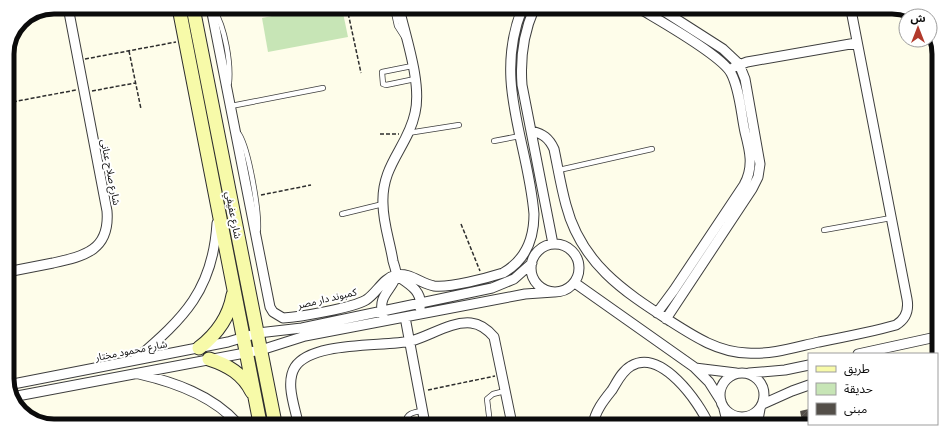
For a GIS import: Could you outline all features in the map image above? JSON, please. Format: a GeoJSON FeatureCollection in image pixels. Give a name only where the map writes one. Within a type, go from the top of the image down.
{"type":"FeatureCollection","features":[{"type":"Feature","properties":{"kind":"street","name":"شارع صلاح عنانى"},"geometry":{"type":"LineString","coordinates":[[14,271],[80,257],[93,250],[103,239],[107,225],[108,211],[69,14]]}},
{"type":"Feature","properties":{"kind":"street","name":"شارع عفيفي"},"geometry":{"type":"LineString","coordinates":[[180,14],[218,214],[259,419]]}},
{"type":"Feature","properties":{"kind":"street","name":"شارع عفيفي"},"geometry":{"type":"LineString","coordinates":[[194,14],[274,419]]}},
{"type":"Feature","properties":{"kind":"street","name":"كمبوند دار مصر"},"geometry":{"type":"LineString","coordinates":[[213,14],[270,307],[273,312],[283,318],[359,303],[374,294],[388,279],[396,275]]}},
{"type":"Feature","properties":{"kind":"street"},"geometry":{"type":"LineString","coordinates":[[387,320],[382,311],[382,304],[396,275],[383,204],[385,179],[389,167],[412,124],[417,104],[415,79],[400,14]]}},
{"type":"Feature","properties":{"kind":"street"},"geometry":{"type":"LineString","coordinates":[[396,275],[407,275],[423,283],[437,286],[482,278],[503,273],[517,263],[527,249],[533,232],[534,205],[510,89],[509,65],[514,29],[520,14]]}},
{"type":"Feature","properties":{"kind":"street"},"geometry":{"type":"LineString","coordinates":[[532,14],[524,38],[521,69],[522,85],[532,130],[553,244]]}},
{"type":"Feature","properties":{"kind":"street"},"geometry":{"type":"LineString","coordinates":[[648,14],[710,53],[721,61],[729,70],[735,84],[751,164],[749,175],[679,284],[657,313]]}},
{"type":"Feature","properties":{"kind":"street"},"geometry":{"type":"LineString","coordinates":[[666,319],[752,189],[758,177],[760,164],[759,151],[745,79],[739,64],[724,49],[668,14]]}},
{"type":"Feature","properties":{"kind":"street"},"geometry":{"type":"LineString","coordinates":[[532,130],[546,136],[551,142],[572,222],[588,253],[598,267],[619,287],[666,319],[706,343],[726,350],[748,353],[780,351],[896,325],[905,317],[908,305],[851,14]]}},
{"type":"Feature","properties":{"kind":"street"},"geometry":{"type":"LineString","coordinates":[[729,70],[739,64],[856,43]]}},
{"type":"Feature","properties":{"kind":"street"},"geometry":{"type":"LineString","coordinates":[[193,78],[206,75]]}},
{"type":"Feature","properties":{"kind":"street"},"geometry":{"type":"LineString","coordinates":[[134,360],[173,327],[197,295],[213,258],[218,214]]}},
{"type":"Feature","properties":{"kind":"street"},"geometry":{"type":"LineString","coordinates":[[18,396],[246,351],[261,350],[305,336],[387,320],[525,294],[562,292],[574,283],[580,270],[577,257],[567,247],[553,244],[540,250],[532,263],[531,271],[534,279],[542,288],[554,292]]}},
{"type":"Feature","properties":{"kind":"street","name":"شارع محمود مختار"},"geometry":{"type":"LineString","coordinates":[[15,384],[199,348],[244,338],[258,333],[302,328],[503,285],[514,279],[532,263]]}},
{"type":"Feature","properties":{"kind":"street"},"geometry":{"type":"LineString","coordinates":[[396,275],[418,291],[421,303],[417,315]]}},
{"type":"Feature","properties":{"kind":"street"},"geometry":{"type":"LineString","coordinates":[[574,283],[694,367],[709,382],[722,405],[730,414],[742,417],[753,415],[761,407],[792,391],[808,385]]}},
{"type":"Feature","properties":{"kind":"street"},"geometry":{"type":"LineString","coordinates":[[199,348],[210,339],[227,316],[234,289]]}},
{"type":"Feature","properties":{"kind":"street"},"geometry":{"type":"LineString","coordinates":[[405,317],[424,419]]}},
{"type":"Feature","properties":{"kind":"street"},"geometry":{"type":"LineString","coordinates":[[297,419],[291,385],[291,376],[301,360],[309,356],[354,346],[409,341],[452,326],[470,323],[480,325],[488,330],[494,338],[511,419]]}},
{"type":"Feature","properties":{"kind":"street"},"geometry":{"type":"LineString","coordinates":[[863,353],[932,338]]}},
{"type":"Feature","properties":{"kind":"street"},"geometry":{"type":"LineString","coordinates":[[209,359],[232,368],[245,381],[255,396]]}},
{"type":"Feature","properties":{"kind":"street"},"geometry":{"type":"LineString","coordinates":[[595,419],[598,410],[624,371],[640,362],[649,362],[657,365],[686,387],[702,410],[706,419]]}},
{"type":"Feature","properties":{"kind":"street"},"geometry":{"type":"LineString","coordinates":[[726,419],[720,394],[722,386],[732,375],[785,370],[808,365]]}},
{"type":"Feature","properties":{"kind":"street"},"geometry":{"type":"LineString","coordinates":[[694,367],[744,373],[755,376],[761,382],[765,397],[758,419]]}},
{"type":"Feature","properties":{"kind":"street"},"geometry":{"type":"LineString","coordinates":[[134,373],[159,378],[199,395],[217,406],[232,419]]}},
{"type":"Feature","properties":{"kind":"lane"},"geometry":{"type":"LineString","coordinates":[[394,14],[397,26],[406,40]]}},
{"type":"Feature","properties":{"kind":"lane"},"geometry":{"type":"LineString","coordinates":[[412,66],[382,72],[383,84],[386,86],[415,79]]}},
{"type":"Feature","properties":{"kind":"lane"},"geometry":{"type":"LineString","coordinates":[[231,106],[323,88]]}},
{"type":"Feature","properties":{"kind":"lane"},"geometry":{"type":"LineString","coordinates":[[407,133],[459,125]]}},
{"type":"Feature","properties":{"kind":"lane"},"geometry":{"type":"LineString","coordinates":[[235,128],[245,146],[258,222],[257,241]]}},
{"type":"Feature","properties":{"kind":"lane"},"geometry":{"type":"LineString","coordinates":[[494,141],[520,136]]}},
{"type":"Feature","properties":{"kind":"lane"},"geometry":{"type":"LineString","coordinates":[[559,170],[652,149]]}},
{"type":"Feature","properties":{"kind":"lane"},"geometry":{"type":"LineString","coordinates":[[342,214],[383,204]]}},
{"type":"Feature","properties":{"kind":"lane"},"geometry":{"type":"LineString","coordinates":[[824,230],[891,218]]}},
{"type":"Feature","properties":{"kind":"lane"},"geometry":{"type":"LineString","coordinates":[[489,419],[487,399],[492,394],[506,391]]}},
{"type":"Feature","properties":{"kind":"lane"},"geometry":{"type":"LineString","coordinates":[[407,419],[410,414],[423,411]]}},
{"type":"Feature","properties":{"kind":"path"},"geometry":{"type":"LineString","coordinates":[[348,14],[361,73]]}},
{"type":"Feature","properties":{"kind":"path"},"geometry":{"type":"LineString","coordinates":[[79,60],[186,40]]}},
{"type":"Feature","properties":{"kind":"path"},"geometry":{"type":"LineString","coordinates":[[129,51],[141,110]]}},
{"type":"Feature","properties":{"kind":"path"},"geometry":{"type":"LineString","coordinates":[[14,102],[135,83]]}},
{"type":"Feature","properties":{"kind":"path"},"geometry":{"type":"LineString","coordinates":[[380,134],[407,133]]}},
{"type":"Feature","properties":{"kind":"path"},"geometry":{"type":"LineString","coordinates":[[254,197],[311,185]]}},
{"type":"Feature","properties":{"kind":"path"},"geometry":{"type":"LineString","coordinates":[[461,224],[482,278]]}},
{"type":"Feature","properties":{"kind":"path"},"geometry":{"type":"LineString","coordinates":[[419,392],[502,374]]}},
{"type":"Feature","properties":{"kind":"green space"},"geometry":{"type":"Polygon","coordinates":[[[282,14],[343,14],[348,37],[268,52],[262,18],[282,14]]]}},
{"type":"Feature","properties":{"kind":"building"},"geometry":{"type":"Polygon","coordinates":[[[808,409],[808,419],[802,419],[800,411],[808,409]]]}}]}
